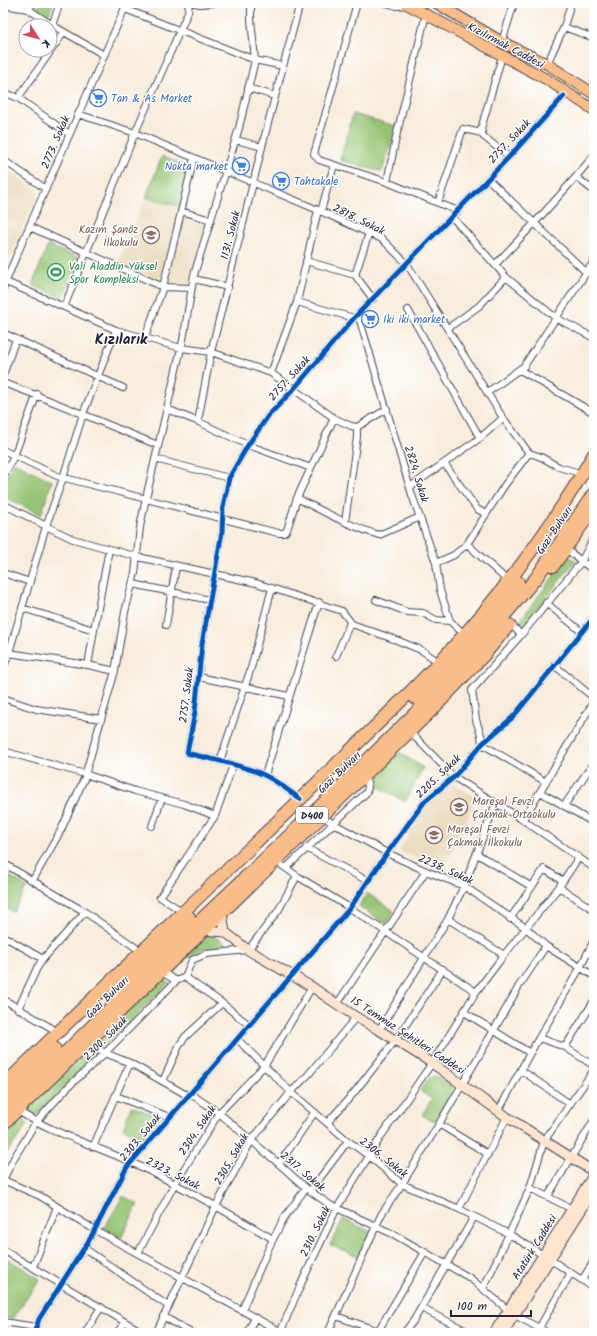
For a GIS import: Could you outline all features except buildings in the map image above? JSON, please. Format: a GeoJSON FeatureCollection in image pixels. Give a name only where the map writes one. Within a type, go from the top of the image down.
{"type":"FeatureCollection","features":[{"type":"Feature","properties":{"kind":"highway"},"geometry":{"type":"LineString","coordinates":[[588,472],[594,454]]}},
{"type":"Feature","properties":{"kind":"highway"},"geometry":{"type":"LineString","coordinates":[[3,1086],[417,686],[464,634],[508,581],[594,463]]}},
{"type":"Feature","properties":{"kind":"highway","name":"Gazi Bulvarı"},"geometry":{"type":"LineString","coordinates":[[3,1098],[439,675],[494,613],[544,547],[588,472]]}},
{"type":"Feature","properties":{"kind":"highway","name":"Gazi Bulvarı"},"geometry":{"type":"LineString","coordinates":[[3,1114],[166,953],[333,795],[457,672],[536,578],[594,493]]}},
{"type":"Feature","properties":{"kind":"highway"},"geometry":{"type":"LineString","coordinates":[[3,1124],[89,1043],[222,913],[281,865],[322,817],[434,708],[484,655],[510,623],[566,549],[594,508]]}},
{"type":"Feature","properties":{"kind":"main road","name":"Kızılırmak Caddesi"},"geometry":{"type":"LineString","coordinates":[[438,3],[502,42],[547,64],[594,94]]}},
{"type":"Feature","properties":{"kind":"main road","name":"Kızılırmak Caddesi"},"geometry":{"type":"LineString","coordinates":[[406,4],[546,79],[594,110]]}},
{"type":"Feature","properties":{"kind":"main road"},"geometry":{"type":"LineString","coordinates":[[547,64],[594,88]]}},
{"type":"Feature","properties":{"kind":"main road"},"geometry":{"type":"LineString","coordinates":[[546,79],[564,96],[594,118]]}},
{"type":"Feature","properties":{"kind":"main road"},"geometry":{"type":"LineString","coordinates":[[204,930],[225,932],[222,913]]}},
{"type":"Feature","properties":{"kind":"main road","name":"15 Temmuz Şehitleri Caddesi"},"geometry":{"type":"LineString","coordinates":[[225,932],[248,950],[312,987],[356,1017],[432,1063],[507,1117],[594,1173]]}},
{"type":"Feature","properties":{"kind":"main road","name":"Atatürk Caddesi"},"geometry":{"type":"LineString","coordinates":[[547,1257],[572,1209],[594,1173]]}},
{"type":"Feature","properties":{"kind":"main road","name":"Atatürk Caddesi"},"geometry":{"type":"LineString","coordinates":[[494,1333],[512,1312],[547,1257],[594,1190]]}},
{"type":"Feature","properties":{"kind":"main road","name":"Atatürk Caddesi"},"geometry":{"type":"LineString","coordinates":[[503,1333],[512,1312]]}},
{"type":"Feature","properties":{"kind":"street"},"geometry":{"type":"LineString","coordinates":[[28,9],[34,3]]}},
{"type":"Feature","properties":{"kind":"street"},"geometry":{"type":"LineString","coordinates":[[55,18],[60,3]]}},
{"type":"Feature","properties":{"kind":"street"},"geometry":{"type":"LineString","coordinates":[[64,307],[135,133],[188,12],[189,3]]}},
{"type":"Feature","properties":{"kind":"street"},"geometry":{"type":"LineString","coordinates":[[194,3],[213,3]]}},
{"type":"Feature","properties":{"kind":"street"},"geometry":{"type":"LineString","coordinates":[[33,880],[61,830],[85,774],[115,671],[125,612],[133,584],[138,557],[140,527],[181,348],[194,279],[236,140],[255,60],[251,3]]}},
{"type":"Feature","properties":{"kind":"street","name":"1131. Sokak"},"geometry":{"type":"LineString","coordinates":[[199,422],[211,352],[275,96],[300,3]]}},
{"type":"Feature","properties":{"kind":"street"},"geometry":{"type":"LineString","coordinates":[[357,3],[314,154],[319,160],[387,182],[458,211]]}},
{"type":"Feature","properties":{"kind":"street"},"geometry":{"type":"LineString","coordinates":[[386,3],[397,6],[406,4]]}},
{"type":"Feature","properties":{"kind":"street"},"geometry":{"type":"LineString","coordinates":[[502,42],[514,3]]}},
{"type":"Feature","properties":{"kind":"street"},"geometry":{"type":"LineString","coordinates":[[547,64],[564,27],[572,3]]}},
{"type":"Feature","properties":{"kind":"street"},"geometry":{"type":"LineString","coordinates":[[3,5],[28,9],[42,18]]}},
{"type":"Feature","properties":{"kind":"street"},"geometry":{"type":"LineString","coordinates":[[126,6],[179,30],[255,60],[283,66]]}},
{"type":"Feature","properties":{"kind":"street","name":"2773. Sokak"},"geometry":{"type":"LineString","coordinates":[[3,289],[14,259],[30,227],[69,134],[126,6]]}},
{"type":"Feature","properties":{"kind":"street"},"geometry":{"type":"LineString","coordinates":[[387,182],[397,133],[426,14]]}},
{"type":"Feature","properties":{"kind":"street"},"geometry":{"type":"LineString","coordinates":[[564,27],[594,38]]}},
{"type":"Feature","properties":{"kind":"street"},"geometry":{"type":"LineString","coordinates":[[58,28],[104,55]]}},
{"type":"Feature","properties":{"kind":"street"},"geometry":{"type":"LineString","coordinates":[[18,98],[64,32]]}},
{"type":"Feature","properties":{"kind":"street"},"geometry":{"type":"LineString","coordinates":[[502,56],[481,129],[483,136],[509,157]]}},
{"type":"Feature","properties":{"kind":"street"},"geometry":{"type":"LineString","coordinates":[[248,88],[275,96]]}},
{"type":"Feature","properties":{"kind":"street"},"geometry":{"type":"LineString","coordinates":[[3,92],[18,98],[69,134]]}},
{"type":"Feature","properties":{"kind":"street","name":"2757. Sokak"},"geometry":{"type":"LineString","coordinates":[[220,761],[187,753],[195,712],[202,644],[222,532],[223,507],[229,478],[248,445],[268,416],[293,390],[356,316],[458,211],[564,96]]}},
{"type":"Feature","properties":{"kind":"street","name":"2818. Sokak"},"geometry":{"type":"LineString","coordinates":[[78,114],[135,133],[320,211],[382,239],[407,264],[503,418],[529,454]]}},
{"type":"Feature","properties":{"kind":"street"},"geometry":{"type":"LineString","coordinates":[[438,203],[463,129],[482,133]]}},
{"type":"Feature","properties":{"kind":"street"},"geometry":{"type":"LineString","coordinates":[[236,140],[262,147]]}},
{"type":"Feature","properties":{"kind":"street"},"geometry":{"type":"LineString","coordinates":[[494,265],[594,156]]}},
{"type":"Feature","properties":{"kind":"street"},"geometry":{"type":"LineString","coordinates":[[145,338],[163,287],[194,158]]}},
{"type":"Feature","properties":{"kind":"street"},"geometry":{"type":"LineString","coordinates":[[3,160],[46,189]]}},
{"type":"Feature","properties":{"kind":"street"},"geometry":{"type":"LineString","coordinates":[[271,373],[297,302],[306,261],[334,164]]}},
{"type":"Feature","properties":{"kind":"street"},"geometry":{"type":"LineString","coordinates":[[576,177],[594,191]]}},
{"type":"Feature","properties":{"kind":"street"},"geometry":{"type":"LineString","coordinates":[[488,179],[586,273]]}},
{"type":"Feature","properties":{"kind":"street"},"geometry":{"type":"LineString","coordinates":[[182,211],[211,220]]}},
{"type":"Feature","properties":{"kind":"street"},"geometry":{"type":"LineString","coordinates":[[452,217],[506,278],[556,318],[594,338]]}},
{"type":"Feature","properties":{"kind":"street"},"geometry":{"type":"LineString","coordinates":[[30,227],[163,287],[192,288]]}},
{"type":"Feature","properties":{"kind":"street"},"geometry":{"type":"LineString","coordinates":[[355,275],[369,233]]}},
{"type":"Feature","properties":{"kind":"street"},"geometry":{"type":"LineString","coordinates":[[306,261],[355,275],[373,299]]}},
{"type":"Feature","properties":{"kind":"street"},"geometry":{"type":"LineString","coordinates":[[488,392],[524,366],[594,261]]}},
{"type":"Feature","properties":{"kind":"street"},"geometry":{"type":"LineString","coordinates":[[448,328],[479,306],[506,278]]}},
{"type":"Feature","properties":{"kind":"street"},"geometry":{"type":"LineString","coordinates":[[194,279],[228,287]]}},
{"type":"Feature","properties":{"kind":"street"},"geometry":{"type":"LineString","coordinates":[[6,282],[116,330],[181,348],[211,352],[271,373],[334,418],[351,426],[357,426],[387,409]]}},
{"type":"Feature","properties":{"kind":"street"},"geometry":{"type":"LineString","coordinates":[[297,302],[356,316]]}},
{"type":"Feature","properties":{"kind":"street"},"geometry":{"type":"LineString","coordinates":[[408,310],[480,438]]}},
{"type":"Feature","properties":{"kind":"street","name":"2824. Sokak"},"geometry":{"type":"LineString","coordinates":[[356,316],[387,409],[410,487],[436,563],[440,590],[450,621],[464,634]]}},
{"type":"Feature","properties":{"kind":"street"},"geometry":{"type":"LineString","coordinates":[[3,669],[46,526],[83,414],[116,330]]}},
{"type":"Feature","properties":{"kind":"street"},"geometry":{"type":"LineString","coordinates":[[3,333],[123,388]]}},
{"type":"Feature","properties":{"kind":"street"},"geometry":{"type":"LineString","coordinates":[[3,375],[16,339]]}},
{"type":"Feature","properties":{"kind":"street"},"geometry":{"type":"LineString","coordinates":[[520,370],[594,413]]}},
{"type":"Feature","properties":{"kind":"street"},"geometry":{"type":"LineString","coordinates":[[3,383],[37,394],[158,445]]}},
{"type":"Feature","properties":{"kind":"street"},"geometry":{"type":"LineString","coordinates":[[3,478],[14,456],[37,394]]}},
{"type":"Feature","properties":{"kind":"street"},"geometry":{"type":"LineString","coordinates":[[167,409],[248,445],[311,468]]}},
{"type":"Feature","properties":{"kind":"street"},"geometry":{"type":"LineString","coordinates":[[3,450],[63,478],[278,533],[288,530],[297,498],[334,418]]}},
{"type":"Feature","properties":{"kind":"street"},"geometry":{"type":"LineString","coordinates":[[410,487],[480,438],[503,418]]}},
{"type":"Feature","properties":{"kind":"street"},"geometry":{"type":"LineString","coordinates":[[346,522],[357,437],[357,426]]}},
{"type":"Feature","properties":{"kind":"street"},"geometry":{"type":"LineString","coordinates":[[436,563],[454,555],[467,544],[504,486],[529,454],[541,457],[559,467],[588,472]]}},
{"type":"Feature","properties":{"kind":"street"},"geometry":{"type":"LineString","coordinates":[[155,459],[229,478]]}},
{"type":"Feature","properties":{"kind":"street"},"geometry":{"type":"LineString","coordinates":[[444,463],[477,509],[486,514]]}},
{"type":"Feature","properties":{"kind":"street"},"geometry":{"type":"LineString","coordinates":[[297,498],[379,536],[420,517]]}},
{"type":"Feature","properties":{"kind":"street"},"geometry":{"type":"LineString","coordinates":[[3,504],[73,539],[138,557],[256,583],[319,602],[342,611],[350,623],[415,648],[438,662]]}},
{"type":"Feature","properties":{"kind":"street"},"geometry":{"type":"LineString","coordinates":[[546,782],[482,744],[481,735],[476,720],[472,690],[521,635],[581,562],[594,537]]}},
{"type":"Feature","properties":{"kind":"street"},"geometry":{"type":"LineString","coordinates":[[467,544],[508,581]]}},
{"type":"Feature","properties":{"kind":"street"},"geometry":{"type":"LineString","coordinates":[[566,549],[594,572]]}},
{"type":"Feature","properties":{"kind":"street"},"geometry":{"type":"LineString","coordinates":[[88,665],[109,550]]}},
{"type":"Feature","properties":{"kind":"street"},"geometry":{"type":"LineString","coordinates":[[166,625],[176,566]]}},
{"type":"Feature","properties":{"kind":"street"},"geometry":{"type":"LineString","coordinates":[[3,573],[30,582]]}},
{"type":"Feature","properties":{"kind":"street"},"geometry":{"type":"LineString","coordinates":[[133,584],[210,600]]}},
{"type":"Feature","properties":{"kind":"street"},"geometry":{"type":"LineString","coordinates":[[272,588],[245,687],[220,761],[264,775],[280,784],[300,799]]}},
{"type":"Feature","properties":{"kind":"street"},"geometry":{"type":"LineString","coordinates":[[376,600],[407,612],[423,613],[436,620],[450,621]]}},
{"type":"Feature","properties":{"kind":"street"},"geometry":{"type":"LineString","coordinates":[[264,775],[319,602]]}},
{"type":"Feature","properties":{"kind":"street"},"geometry":{"type":"LineString","coordinates":[[546,603],[582,632]]}},
{"type":"Feature","properties":{"kind":"street"},"geometry":{"type":"LineString","coordinates":[[22,608],[94,630]]}},
{"type":"Feature","properties":{"kind":"street","name":"2205. Sokak"},"geometry":{"type":"LineString","coordinates":[[292,976],[350,908],[386,853],[425,801],[454,777],[482,744],[513,717],[594,617]]}},
{"type":"Feature","properties":{"kind":"street"},"geometry":{"type":"LineString","coordinates":[[336,656],[350,623]]}},
{"type":"Feature","properties":{"kind":"street"},"geometry":{"type":"LineString","coordinates":[[510,623],[521,635]]}},
{"type":"Feature","properties":{"kind":"street"},"geometry":{"type":"LineString","coordinates":[[9,653],[88,665],[115,671]]}},
{"type":"Feature","properties":{"kind":"street"},"geometry":{"type":"LineString","coordinates":[[554,665],[594,698]]}},
{"type":"Feature","properties":{"kind":"street"},"geometry":{"type":"LineString","coordinates":[[198,677],[289,696]]}},
{"type":"Feature","properties":{"kind":"street"},"geometry":{"type":"LineString","coordinates":[[3,698],[36,709],[101,719]]}},
{"type":"Feature","properties":{"kind":"street"},"geometry":{"type":"LineString","coordinates":[[523,820],[594,701]]}},
{"type":"Feature","properties":{"kind":"street"},"geometry":{"type":"LineString","coordinates":[[410,732],[454,777],[523,820],[594,868]]}},
{"type":"Feature","properties":{"kind":"street"},"geometry":{"type":"LineString","coordinates":[[3,751],[85,774],[135,791],[184,804],[215,816]]}},
{"type":"Feature","properties":{"kind":"street"},"geometry":{"type":"LineString","coordinates":[[564,806],[594,762]]}},
{"type":"Feature","properties":{"kind":"street"},"geometry":{"type":"LineString","coordinates":[[177,908],[160,897],[215,816],[233,765]]}},
{"type":"Feature","properties":{"kind":"street"},"geometry":{"type":"LineString","coordinates":[[364,777],[369,789],[334,824],[306,848],[281,865],[444,969],[476,992]]}},
{"type":"Feature","properties":{"kind":"street"},"geometry":{"type":"LineString","coordinates":[[540,792],[594,823]]}},
{"type":"Feature","properties":{"kind":"street"},"geometry":{"type":"LineString","coordinates":[[152,826],[162,798]]}},
{"type":"Feature","properties":{"kind":"street"},"geometry":{"type":"LineString","coordinates":[[379,1030],[448,919],[464,886],[496,803]]}},
{"type":"Feature","properties":{"kind":"street","name":"2238. Sokak"},"geometry":{"type":"LineString","coordinates":[[322,817],[386,853],[464,886],[510,919],[526,928],[546,946],[594,976]]}},
{"type":"Feature","properties":{"kind":"street"},"geometry":{"type":"LineString","coordinates":[[306,848],[368,881]]}},
{"type":"Feature","properties":{"kind":"street"},"geometry":{"type":"LineString","coordinates":[[477,854],[532,887]]}},
{"type":"Feature","properties":{"kind":"street","name":"2310. Sokak"},"geometry":{"type":"LineString","coordinates":[[281,1333],[301,1284],[337,1208],[369,1156],[432,1063],[476,992],[561,884],[579,857]]}},
{"type":"Feature","properties":{"kind":"street"},"geometry":{"type":"LineString","coordinates":[[3,863],[85,912],[142,952]]}},
{"type":"Feature","properties":{"kind":"street"},"geometry":{"type":"LineString","coordinates":[[510,919],[544,869],[594,910]]}},
{"type":"Feature","properties":{"kind":"street"},"geometry":{"type":"LineString","coordinates":[[337,1004],[426,871]]}},
{"type":"Feature","properties":{"kind":"street"},"geometry":{"type":"LineString","coordinates":[[249,1025],[222,1003],[185,977],[192,960],[206,954],[248,950],[278,911],[297,876]]}},
{"type":"Feature","properties":{"kind":"street"},"geometry":{"type":"LineString","coordinates":[[18,1008],[37,968],[43,959],[85,912]]}},
{"type":"Feature","properties":{"kind":"street"},"geometry":{"type":"LineString","coordinates":[[448,919],[504,955]]}},
{"type":"Feature","properties":{"kind":"street"},"geometry":{"type":"LineString","coordinates":[[3,936],[43,959]]}},
{"type":"Feature","properties":{"kind":"street"},"geometry":{"type":"LineString","coordinates":[[499,1110],[530,1053],[580,968],[594,940]]}},
{"type":"Feature","properties":{"kind":"street"},"geometry":{"type":"LineString","coordinates":[[328,1333],[381,1215],[439,1124],[519,986],[546,946]]}},
{"type":"Feature","properties":{"kind":"street"},"geometry":{"type":"LineString","coordinates":[[327,1123],[353,1094],[395,1041],[444,969]]}},
{"type":"Feature","properties":{"kind":"street"},"geometry":{"type":"LineString","coordinates":[[162,972],[176,982]]}},
{"type":"Feature","properties":{"kind":"street","name":"2303. Sokak"},"geometry":{"type":"LineString","coordinates":[[35,1330],[39,1319],[95,1230],[127,1167],[292,976]]}},
{"type":"Feature","properties":{"kind":"street","name":"2300. Sokak"},"geometry":{"type":"LineString","coordinates":[[3,1180],[14,1158],[36,1122],[68,1087],[105,1053],[176,982],[185,977]]}},
{"type":"Feature","properties":{"kind":"street","name":"2304. Sokak"},"geometry":{"type":"LineString","coordinates":[[138,1253],[174,1184],[218,1113],[264,1065],[312,987]]}},
{"type":"Feature","properties":{"kind":"street"},"geometry":{"type":"LineString","coordinates":[[3,999],[58,1032]]}},
{"type":"Feature","properties":{"kind":"street"},"geometry":{"type":"LineString","coordinates":[[565,1047],[594,1001]]}},
{"type":"Feature","properties":{"kind":"street"},"geometry":{"type":"LineString","coordinates":[[163,1081],[179,1046],[222,1003]]}},
{"type":"Feature","properties":{"kind":"street"},"geometry":{"type":"LineString","coordinates":[[464,1012],[530,1053]]}},
{"type":"Feature","properties":{"kind":"street","name":"2305. Sokak"},"geometry":{"type":"LineString","coordinates":[[156,1333],[216,1206],[251,1141],[356,1017]]}},
{"type":"Feature","properties":{"kind":"street"},"geometry":{"type":"LineString","coordinates":[[539,1038],[565,1047],[594,1066]]}},
{"type":"Feature","properties":{"kind":"street","name":"2306. Sokak"},"geometry":{"type":"LineString","coordinates":[[237,1039],[291,1092],[348,1141],[369,1156],[402,1184],[509,1234],[594,1288]]}},
{"type":"Feature","properties":{"kind":"street","name":"2317. Sokak"},"geometry":{"type":"LineString","coordinates":[[89,1043],[105,1053],[130,1063],[185,1094],[191,1094],[218,1113],[308,1190],[337,1208],[393,1234],[470,1278],[512,1312],[548,1333]]}},
{"type":"Feature","properties":{"kind":"street"},"geometry":{"type":"LineString","coordinates":[[94,1147],[130,1063]]}},
{"type":"Feature","properties":{"kind":"street"},"geometry":{"type":"LineString","coordinates":[[521,1070],[570,1104]]}},
{"type":"Feature","properties":{"kind":"street"},"geometry":{"type":"LineString","coordinates":[[483,1289],[530,1188],[544,1141],[594,1070]]}},
{"type":"Feature","properties":{"kind":"street"},"geometry":{"type":"LineString","coordinates":[[116,1096],[170,1117]]}},
{"type":"Feature","properties":{"kind":"street","name":"2323. Sokak"},"geometry":{"type":"LineString","coordinates":[[18,1110],[36,1122],[131,1162],[216,1206],[273,1239]]}},
{"type":"Feature","properties":{"kind":"street"},"geometry":{"type":"LineString","coordinates":[[279,1164],[314,1112]]}},
{"type":"Feature","properties":{"kind":"street"},"geometry":{"type":"LineString","coordinates":[[458,1209],[507,1117]]}},
{"type":"Feature","properties":{"kind":"street"},"geometry":{"type":"LineString","coordinates":[[548,1196],[594,1120]]}},
{"type":"Feature","properties":{"kind":"street"},"geometry":{"type":"LineString","coordinates":[[439,1124],[488,1154]]}},
{"type":"Feature","properties":{"kind":"street"},"geometry":{"type":"LineString","coordinates":[[242,1310],[273,1239],[284,1218],[348,1141]]}},
{"type":"Feature","properties":{"kind":"street"},"geometry":{"type":"LineString","coordinates":[[3,1180],[40,1196],[95,1230],[242,1310],[281,1333]]}},
{"type":"Feature","properties":{"kind":"street"},"geometry":{"type":"LineString","coordinates":[[530,1188],[572,1209]]}},
{"type":"Feature","properties":{"kind":"street"},"geometry":{"type":"LineString","coordinates":[[32,1267],[57,1207]]}},
{"type":"Feature","properties":{"kind":"street"},"geometry":{"type":"LineString","coordinates":[[404,1333],[414,1320],[474,1217]]}},
{"type":"Feature","properties":{"kind":"street"},"geometry":{"type":"LineString","coordinates":[[84,1248],[168,1306]]}},
{"type":"Feature","properties":{"kind":"street"},"geometry":{"type":"LineString","coordinates":[[3,1250],[144,1333]]}},
{"type":"Feature","properties":{"kind":"street"},"geometry":{"type":"LineString","coordinates":[[336,1316],[381,1332],[425,1252]]}},
{"type":"Feature","properties":{"kind":"street"},"geometry":{"type":"LineString","coordinates":[[582,1280],[594,1261]]}},
{"type":"Feature","properties":{"kind":"street"},"geometry":{"type":"LineString","coordinates":[[539,1328],[571,1273]]}},
{"type":"Feature","properties":{"kind":"street"},"geometry":{"type":"LineString","coordinates":[[85,1333],[101,1307]]}},
{"type":"Feature","properties":{"kind":"street"},"geometry":{"type":"LineString","coordinates":[[421,1308],[471,1333]]}},
{"type":"Feature","properties":{"kind":"street"},"geometry":{"type":"LineString","coordinates":[[163,1316],[191,1333]]}},
{"type":"Feature","properties":{"kind":"street"},"geometry":{"type":"LineString","coordinates":[[247,1333],[255,1318]]}},
{"type":"Feature","properties":{"kind":"street"},"geometry":{"type":"LineString","coordinates":[[3,1322],[35,1330]]}},
{"type":"Feature","properties":{"kind":"street"},"geometry":{"type":"LineString","coordinates":[[117,1333],[125,1322]]}},
{"type":"Feature","properties":{"kind":"shaded area"},"geometry":{"type":"Polygon","coordinates":[[[191,163],[197,165],[184,215],[207,223],[188,293],[166,292],[163,301],[157,300],[191,163]]]}},
{"type":"Feature","properties":{"kind":"shaded area"},"geometry":{"type":"Polygon","coordinates":[[[3,166],[39,192],[3,274],[3,166]]]}},
{"type":"Feature","properties":{"kind":"shaded area","name":"Kazım Şanöz İlkokulu"},"geometry":{"type":"Polygon","coordinates":[[[146,197],[179,206],[160,282],[117,263],[146,197]]]}},
{"type":"Feature","properties":{"kind":"shaded area","name":"Mareşal Fevzi Çakmak İlkokulu"},"geometry":{"type":"Polygon","coordinates":[[[453,784],[475,797],[467,819],[443,871],[399,851],[425,808],[453,784]]]}},
{"type":"Feature","properties":{"kind":"green space"},"geometry":{"type":"Polygon","coordinates":[[[41,3],[53,3],[48,17],[35,10],[41,3]]]}},
{"type":"Feature","properties":{"kind":"green space"},"geometry":{"type":"Polygon","coordinates":[[[353,114],[396,126],[382,172],[340,160],[353,114]]]}},
{"type":"Feature","properties":{"kind":"green space"},"geometry":{"type":"Polygon","coordinates":[[[162,156],[188,167],[179,206],[146,197],[162,156]]]}},
{"type":"Feature","properties":{"kind":"green space","name":"Vali Aladdin Yüksel Spor Kompleksi"},"geometry":{"type":"Polygon","coordinates":[[[48,245],[80,258],[63,298],[32,285],[48,245]]]}},
{"type":"Feature","properties":{"kind":"green space"},"geometry":{"type":"Polygon","coordinates":[[[14,462],[52,481],[41,515],[3,496],[3,484],[14,462]]]}},
{"type":"Feature","properties":{"kind":"green space"},"geometry":{"type":"Polygon","coordinates":[[[569,556],[575,561],[523,627],[521,622],[522,618],[569,556]]]}},
{"type":"Feature","properties":{"kind":"green space"},"geometry":{"type":"Polygon","coordinates":[[[399,752],[423,768],[405,802],[371,782],[379,771],[399,752]]]}},
{"type":"Feature","properties":{"kind":"green space"},"geometry":{"type":"Polygon","coordinates":[[[3,872],[27,887],[13,912],[3,907],[3,872]]]}},
{"type":"Feature","properties":{"kind":"green space"},"geometry":{"type":"Polygon","coordinates":[[[367,893],[394,911],[386,924],[359,906],[367,893]]]}},
{"type":"Feature","properties":{"kind":"green space"},"geometry":{"type":"Polygon","coordinates":[[[209,933],[231,947],[203,949],[187,958],[174,973],[169,970],[209,933]]]}},
{"type":"Feature","properties":{"kind":"green space"},"geometry":{"type":"Polygon","coordinates":[[[163,977],[169,983],[104,1047],[97,1041],[163,977]]]}},
{"type":"Feature","properties":{"kind":"green space"},"geometry":{"type":"Polygon","coordinates":[[[89,1050],[98,1054],[34,1117],[25,1111],[89,1050]]]}},
{"type":"Feature","properties":{"kind":"green space"},"geometry":{"type":"Polygon","coordinates":[[[435,1076],[449,1084],[452,1088],[451,1094],[434,1122],[422,1115],[432,1099],[420,1091],[428,1080],[435,1076]]]}},
{"type":"Feature","properties":{"kind":"green space"},"geometry":{"type":"Polygon","coordinates":[[[131,1106],[161,1117],[144,1139],[123,1128],[131,1106]]]}},
{"type":"Feature","properties":{"kind":"green space"},"geometry":{"type":"Polygon","coordinates":[[[21,1118],[28,1124],[3,1158],[3,1135],[21,1118]]]}},
{"type":"Feature","properties":{"kind":"green space"},"geometry":{"type":"Polygon","coordinates":[[[123,1196],[138,1204],[121,1238],[104,1228],[123,1196]]]}},
{"type":"Feature","properties":{"kind":"green space"},"geometry":{"type":"Polygon","coordinates":[[[343,1219],[371,1232],[360,1257],[330,1245],[343,1219]]]}},
{"type":"Feature","properties":{"kind":"green space"},"geometry":{"type":"Polygon","coordinates":[[[3,1256],[40,1279],[12,1319],[3,1317],[3,1256]]]}},
{"type":"Feature","properties":{"kind":"cycle path"},"geometry":{"type":"LineString","coordinates":[[300,799],[274,780],[255,771],[187,753],[195,712],[202,644],[222,532],[223,507],[229,478],[248,445],[268,416],[293,390],[354,318],[509,157],[564,96]]}},
{"type":"Feature","properties":{"kind":"cycle path"},"geometry":{"type":"LineString","coordinates":[[34,1333],[39,1319],[91,1237],[127,1167],[350,908],[387,853],[425,801],[454,777],[482,744],[513,717],[594,617]]}},
{"type":"Feature","properties":{"kind":"place","name":"Tan & As Market"},"geometry":{"type":"Point","coordinates":[98,98]}},
{"type":"Feature","properties":{"kind":"place","name":"Nokta market"},"geometry":{"type":"Point","coordinates":[241,166]}},
{"type":"Feature","properties":{"kind":"place","name":"Tahtakale"},"geometry":{"type":"Point","coordinates":[281,181]}},
{"type":"Feature","properties":{"kind":"place","name":"Kazım Şanöz İlkokulu"},"geometry":{"type":"Point","coordinates":[151,235]}},
{"type":"Feature","properties":{"kind":"place","name":"Vali Aladdin Yüksel Spor Kompleksi"},"geometry":{"type":"Point","coordinates":[56,272]}},
{"type":"Feature","properties":{"kind":"place","name":"Iki iki market"},"geometry":{"type":"Point","coordinates":[370,319]}},
{"type":"Feature","properties":{"kind":"place","name":"Mareşal Fevzi Çakmak Ortaokulu"},"geometry":{"type":"Point","coordinates":[459,807]}},
{"type":"Feature","properties":{"kind":"place","name":"Mareşal Fevzi Çakmak İlkokulu"},"geometry":{"type":"Point","coordinates":[434,835]}},
{"type":"Feature","properties":{"kind":"district","name":"Kızılarık"},"geometry":{"type":"Point","coordinates":[121,339]}}]}
